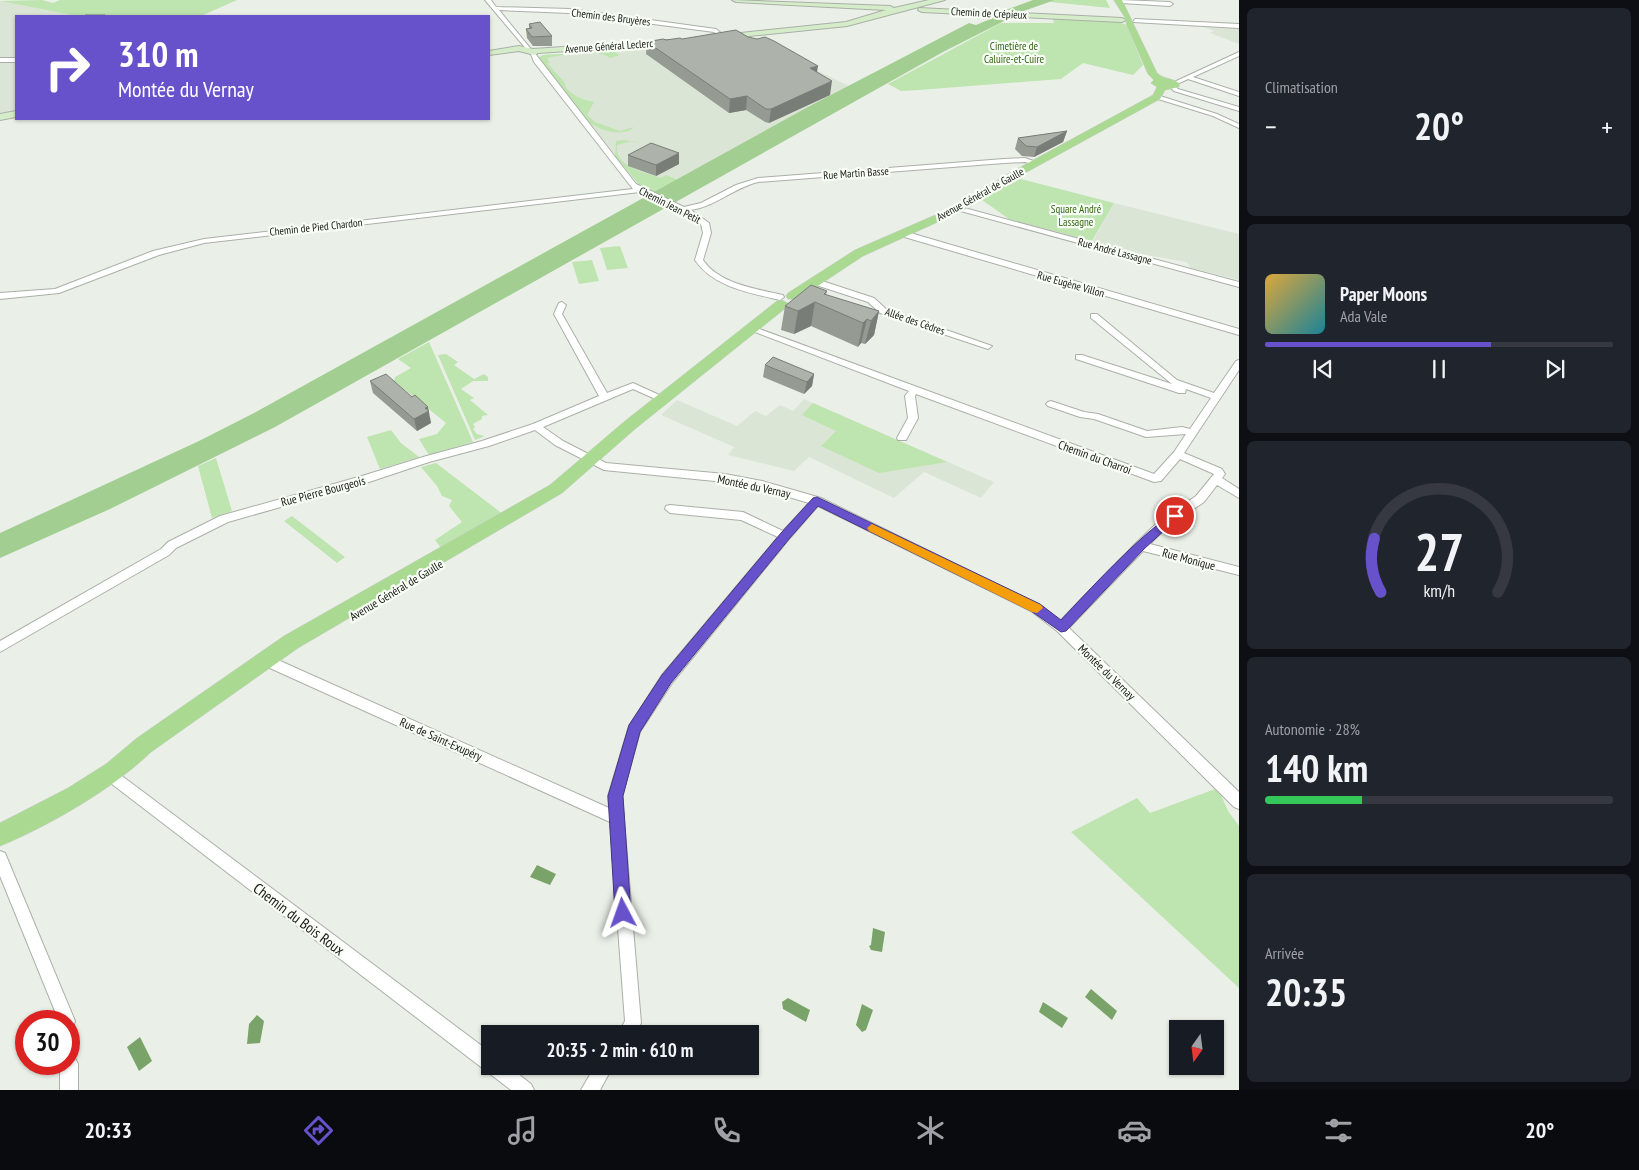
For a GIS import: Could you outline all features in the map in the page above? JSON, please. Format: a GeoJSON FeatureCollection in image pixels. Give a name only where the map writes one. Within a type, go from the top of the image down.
{"type":"FeatureCollection","features":[{"type":"Feature","properties":{"kind":"main road"},"geometry":{"type":"LineString","coordinates":[[1120,0],[1153,75],[1167,84],[1157,97]]}},
{"type":"Feature","properties":{"kind":"main road"},"geometry":{"type":"LineString","coordinates":[[918,4],[924,10]]}},
{"type":"Feature","properties":{"kind":"main road"},"geometry":{"type":"LineString","coordinates":[[774,32],[847,24],[901,8]]}},
{"type":"Feature","properties":{"kind":"main road","name":"Avenue Général de Gaulle"},"geometry":{"type":"LineString","coordinates":[[0,835],[109,774],[133,756],[144,744],[370,595],[556,489],[595,462],[637,427],[649,411],[751,329],[785,299],[816,282],[859,253],[960,208],[1036,163],[1157,97]]}},
{"type":"Feature","properties":{"kind":"street","name":"Chemin Jean Petit"},"geometry":{"type":"LineString","coordinates":[[488,0],[614,162],[640,190],[698,217],[706,226],[708,233],[699,260],[705,270],[723,279],[785,299]]}},
{"type":"Feature","properties":{"kind":"street","name":"Chemin de Crépieux"},"geometry":{"type":"LineString","coordinates":[[736,0],[1239,26]]}},
{"type":"Feature","properties":{"kind":"street"},"geometry":{"type":"LineString","coordinates":[[901,8],[941,0]]}},
{"type":"Feature","properties":{"kind":"street"},"geometry":{"type":"LineString","coordinates":[[1120,0],[1170,4]]}},
{"type":"Feature","properties":{"kind":"street","name":"Chemin des Bruyères"},"geometry":{"type":"LineString","coordinates":[[494,8],[570,11],[626,17],[716,31],[723,37]]}},
{"type":"Feature","properties":{"kind":"street"},"geometry":{"type":"LineString","coordinates":[[700,39],[774,32]]}},
{"type":"Feature","properties":{"kind":"street"},"geometry":{"type":"LineString","coordinates":[[711,40],[723,37]]}},
{"type":"Feature","properties":{"kind":"street","name":"Avenue Général Leclerc"},"geometry":{"type":"LineString","coordinates":[[511,52],[618,50],[677,42]]}},
{"type":"Feature","properties":{"kind":"street"},"geometry":{"type":"LineString","coordinates":[[490,55],[511,52],[530,53]]}},
{"type":"Feature","properties":{"kind":"street"},"geometry":{"type":"LineString","coordinates":[[1167,84],[1188,77],[1239,54]]}},
{"type":"Feature","properties":{"kind":"street"},"geometry":{"type":"LineString","coordinates":[[0,60],[15,60]]}},
{"type":"Feature","properties":{"kind":"street"},"geometry":{"type":"LineString","coordinates":[[1226,60],[1239,65]]}},
{"type":"Feature","properties":{"kind":"street"},"geometry":{"type":"LineString","coordinates":[[1188,77],[1239,94]]}},
{"type":"Feature","properties":{"kind":"street"},"geometry":{"type":"LineString","coordinates":[[1167,84],[1176,90],[1239,109]]}},
{"type":"Feature","properties":{"kind":"street"},"geometry":{"type":"LineString","coordinates":[[1157,97],[1215,115],[1239,126]]}},
{"type":"Feature","properties":{"kind":"street"},"geometry":{"type":"LineString","coordinates":[[0,116],[15,114]]}},
{"type":"Feature","properties":{"kind":"street","name":"Rue Martin Basse"},"geometry":{"type":"LineString","coordinates":[[683,209],[702,207],[746,183],[758,180],[1004,161],[1025,160],[1036,163]]}},
{"type":"Feature","properties":{"kind":"street","name":"Chemin de Pied Chardon"},"geometry":{"type":"LineString","coordinates":[[0,296],[56,291],[156,252],[204,241],[640,190]]}},
{"type":"Feature","properties":{"kind":"street","name":"Rue André Lassagne"},"geometry":{"type":"LineString","coordinates":[[970,202],[991,216]]}},
{"type":"Feature","properties":{"kind":"street","name":"Rue André Lassagne"},"geometry":{"type":"LineString","coordinates":[[960,208],[1239,285]]}},
{"type":"Feature","properties":{"kind":"street","name":"Rue Eugène Villon"},"geometry":{"type":"LineString","coordinates":[[904,234],[1239,332]]}},
{"type":"Feature","properties":{"kind":"street","name":"Allée des Cèdres"},"geometry":{"type":"LineString","coordinates":[[816,282],[871,300],[883,311],[988,346]]}},
{"type":"Feature","properties":{"kind":"street"},"geometry":{"type":"LineString","coordinates":[[562,305],[558,314],[605,398]]}},
{"type":"Feature","properties":{"kind":"street"},"geometry":{"type":"LineString","coordinates":[[1094,316],[1174,382],[1215,400]]}},
{"type":"Feature","properties":{"kind":"street","name":"Chemin du Charroi"},"geometry":{"type":"LineString","coordinates":[[751,329],[1154,478],[1157,478],[1178,454]]}},
{"type":"Feature","properties":{"kind":"street"},"geometry":{"type":"LineString","coordinates":[[1079,358],[1215,400]]}},
{"type":"Feature","properties":{"kind":"street"},"geometry":{"type":"LineString","coordinates":[[1061,628],[1140,546],[1162,525],[1200,498],[1220,474],[1178,454],[1239,363]]}},
{"type":"Feature","properties":{"kind":"street","name":"Rue Pierre Bourgeois"},"geometry":{"type":"LineString","coordinates":[[0,647],[165,552],[172,545],[224,519],[366,480],[426,459],[485,444],[636,386],[663,399]]}},
{"type":"Feature","properties":{"kind":"street"},"geometry":{"type":"LineString","coordinates":[[902,438],[913,418],[910,396],[914,390]]}},
{"type":"Feature","properties":{"kind":"street"},"geometry":{"type":"LineString","coordinates":[[1051,404],[1083,415],[1095,416],[1146,434],[1182,430],[1191,432]]}},
{"type":"Feature","properties":{"kind":"street","name":"Montée du Vernay"},"geometry":{"type":"LineString","coordinates":[[536,426],[560,443],[609,468],[735,480],[783,490],[817,501],[1035,608],[1061,628],[1239,802]]}},
{"type":"Feature","properties":{"kind":"street"},"geometry":{"type":"LineString","coordinates":[[1216,479],[1239,494]]}},
{"type":"Feature","properties":{"kind":"street"},"geometry":{"type":"LineString","coordinates":[[632,1025],[616,818],[616,796],[634,730],[667,679],[785,536],[817,501]]}},
{"type":"Feature","properties":{"kind":"street"},"geometry":{"type":"LineString","coordinates":[[670,509],[743,516],[785,536]]}},
{"type":"Feature","properties":{"kind":"street","name":"Rue Monique"},"geometry":{"type":"LineString","coordinates":[[1140,546],[1239,572]]}},
{"type":"Feature","properties":{"kind":"street","name":"Rue de Saint-Exupéry"},"geometry":{"type":"LineString","coordinates":[[270,662],[616,818]]}},
{"type":"Feature","properties":{"kind":"street","name":"Chemin du Bois Roux"},"geometry":{"type":"LineString","coordinates":[[109,774],[481,1056]]}},
{"type":"Feature","properties":{"kind":"street"},"geometry":{"type":"LineString","coordinates":[[0,858],[62,1010]]}},
{"type":"Feature","properties":{"kind":"street"},"geometry":{"type":"LineString","coordinates":[[68,1075],[69,1090]]}},
{"type":"Feature","properties":{"kind":"street"},"geometry":{"type":"LineString","coordinates":[[506,1075],[525,1090]]}},
{"type":"Feature","properties":{"kind":"street"},"geometry":{"type":"LineString","coordinates":[[590,1090],[599,1075]]}},
{"type":"Feature","properties":{"kind":"shaded area"},"geometry":{"type":"Polygon","coordinates":[[[1033,0],[1055,0],[1018,13],[1000,12],[1033,0]]]}},
{"type":"Feature","properties":{"kind":"shaded area"},"geometry":{"type":"Polygon","coordinates":[[[0,1],[72,15],[15,15],[15,112],[0,114],[0,1]]]}},
{"type":"Feature","properties":{"kind":"shaded area"},"geometry":{"type":"Polygon","coordinates":[[[1000,15],[1014,16],[943,52],[275,427],[110,509],[0,558],[0,533],[199,441],[254,413],[806,108],[969,23],[976,25],[1000,15]]]}},
{"type":"Feature","properties":{"kind":"shaded area"},"geometry":{"type":"Polygon","coordinates":[[[1204,27],[1239,28],[1239,44],[1210,33],[1214,31],[1204,27]]]}},
{"type":"Feature","properties":{"kind":"shaded area"},"geometry":{"type":"Polygon","coordinates":[[[748,37],[849,86],[656,192],[639,185],[538,58],[543,55],[625,51],[748,37]]]}},
{"type":"Feature","properties":{"kind":"shaded area"},"geometry":{"type":"Polygon","coordinates":[[[1114,203],[1239,234],[1239,280],[1191,268],[1187,262],[1146,255],[1093,241],[1114,203]]]}},
{"type":"Feature","properties":{"kind":"shaded area"},"geometry":{"type":"Polygon","coordinates":[[[804,399],[994,482],[981,498],[924,472],[894,498],[809,457],[794,471],[728,455],[734,447],[661,415],[677,400],[737,426],[755,411],[766,416],[780,405],[793,411],[804,399]]]}},
{"type":"Feature","properties":{"kind":"shaded area"},"geometry":{"type":"Polygon","coordinates":[[[537,865],[556,874],[550,885],[530,877],[537,865]]]}},
{"type":"Feature","properties":{"kind":"shaded area"},"geometry":{"type":"Polygon","coordinates":[[[873,928],[885,932],[882,952],[871,950],[869,946],[871,945],[873,928]]]}},
{"type":"Feature","properties":{"kind":"shaded area"},"geometry":{"type":"Polygon","coordinates":[[[1091,989],[1117,1011],[1112,1020],[1085,997],[1091,989]]]}},
{"type":"Feature","properties":{"kind":"shaded area"},"geometry":{"type":"Polygon","coordinates":[[[788,998],[810,1010],[806,1022],[783,1009],[782,1002],[788,998]]]}},
{"type":"Feature","properties":{"kind":"shaded area"},"geometry":{"type":"Polygon","coordinates":[[[1043,1002],[1068,1018],[1062,1028],[1039,1012],[1043,1002]]]}},
{"type":"Feature","properties":{"kind":"shaded area"},"geometry":{"type":"Polygon","coordinates":[[[862,1004],[873,1010],[866,1030],[862,1032],[856,1025],[862,1004]]]}},
{"type":"Feature","properties":{"kind":"shaded area"},"geometry":{"type":"Polygon","coordinates":[[[257,1015],[264,1021],[260,1043],[247,1044],[249,1024],[257,1015]]]}},
{"type":"Feature","properties":{"kind":"shaded area"},"geometry":{"type":"Polygon","coordinates":[[[140,1037],[152,1061],[139,1071],[127,1047],[140,1037]]]}},
{"type":"Feature","properties":{"kind":"green space"},"geometry":{"type":"Polygon","coordinates":[[[42,0],[53,3],[60,0],[237,0],[203,15],[72,15],[0,1],[42,0]]]}},
{"type":"Feature","properties":{"kind":"green space"},"geometry":{"type":"Polygon","coordinates":[[[1055,0],[1106,0],[1110,8],[1050,2],[1055,0]]]}},
{"type":"Feature","properties":{"kind":"green space","name":"Cimetière de Caluire-et-Cuire"},"geometry":{"type":"Polygon","coordinates":[[[1053,19],[1118,22],[1127,25],[1143,65],[1133,75],[1083,63],[1061,79],[901,91],[888,84],[1001,23],[1054,23],[1053,19]]]}},
{"type":"Feature","properties":{"kind":"green space"},"geometry":{"type":"Polygon","coordinates":[[[612,51],[620,55],[610,58],[588,52],[612,51]]]}},
{"type":"Feature","properties":{"kind":"green space"},"geometry":{"type":"Polygon","coordinates":[[[577,53],[547,58],[550,63],[547,63],[566,84],[564,84],[569,91],[581,98],[594,102],[587,115],[595,122],[620,131],[634,127],[630,130],[611,132],[598,128],[589,122],[575,107],[538,58],[543,55],[577,53]]]}},
{"type":"Feature","properties":{"kind":"green space"},"geometry":{"type":"Polygon","coordinates":[[[616,141],[631,141],[617,145],[617,152],[625,164],[661,178],[666,175],[678,180],[655,194],[641,187],[615,156],[616,141]]]}},
{"type":"Feature","properties":{"kind":"green space","name":"Square André Lassagne"},"geometry":{"type":"Polygon","coordinates":[[[1017,178],[1114,203],[1092,241],[1009,219],[982,200],[1017,178]]]}},
{"type":"Feature","properties":{"kind":"green space"},"geometry":{"type":"Polygon","coordinates":[[[620,246],[628,268],[607,270],[600,248],[620,246]]]}},
{"type":"Feature","properties":{"kind":"green space"},"geometry":{"type":"Polygon","coordinates":[[[592,260],[599,281],[579,284],[572,262],[592,260]]]}},
{"type":"Feature","properties":{"kind":"green space"},"geometry":{"type":"Polygon","coordinates":[[[429,342],[473,442],[429,455],[419,439],[437,434],[446,423],[394,381],[395,377],[411,368],[398,359],[429,342]]]}},
{"type":"Feature","properties":{"kind":"green space"},"geometry":{"type":"Polygon","coordinates":[[[446,354],[458,362],[454,365],[474,379],[484,374],[488,377],[488,381],[473,381],[461,389],[474,398],[470,400],[488,415],[482,416],[482,419],[473,424],[475,427],[473,429],[477,434],[485,436],[475,440],[438,355],[446,354]]]}},
{"type":"Feature","properties":{"kind":"green space"},"geometry":{"type":"Polygon","coordinates":[[[813,403],[947,462],[879,473],[821,446],[836,431],[802,415],[813,403]]]}},
{"type":"Feature","properties":{"kind":"green space"},"geometry":{"type":"Polygon","coordinates":[[[391,430],[401,443],[419,457],[380,469],[367,437],[391,430]]]}},
{"type":"Feature","properties":{"kind":"green space"},"geometry":{"type":"Polygon","coordinates":[[[216,458],[232,511],[212,518],[198,466],[216,458]]]}},
{"type":"Feature","properties":{"kind":"green space"},"geometry":{"type":"Polygon","coordinates":[[[436,463],[504,515],[441,548],[435,540],[462,522],[449,506],[452,500],[442,496],[437,486],[421,467],[436,463]]]}},
{"type":"Feature","properties":{"kind":"green space"},"geometry":{"type":"Polygon","coordinates":[[[292,516],[345,557],[337,563],[284,521],[292,516]]]}},
{"type":"Feature","properties":{"kind":"green space"},"geometry":{"type":"Polygon","coordinates":[[[1218,788],[1228,811],[1239,826],[1239,988],[1071,832],[1137,798],[1150,813],[1218,788]]]}},
{"type":"Feature","properties":{"kind":"building"},"geometry":{"type":"Polygon","coordinates":[[[540,22],[552,36],[532,37],[526,29],[532,28],[529,24],[540,22]]]}},
{"type":"Feature","properties":{"kind":"building"},"geometry":{"type":"Polygon","coordinates":[[[736,30],[748,37],[757,39],[765,37],[774,41],[818,66],[810,68],[832,81],[771,109],[766,109],[747,96],[730,99],[647,42],[663,39],[682,39],[736,30]]]}},
{"type":"Feature","properties":{"kind":"building"},"geometry":{"type":"Polygon","coordinates":[[[1067,131],[1037,147],[1026,146],[1018,138],[1067,131]]]}},
{"type":"Feature","properties":{"kind":"building"},"geometry":{"type":"Polygon","coordinates":[[[651,143],[679,153],[656,165],[628,155],[651,143]]]}},
{"type":"Feature","properties":{"kind":"building"},"geometry":{"type":"Polygon","coordinates":[[[811,285],[827,291],[824,294],[879,311],[871,321],[867,319],[863,323],[815,302],[798,311],[785,306],[811,285]]]}},
{"type":"Feature","properties":{"kind":"building"},"geometry":{"type":"Polygon","coordinates":[[[773,357],[814,374],[807,382],[765,365],[773,357]]]}},
{"type":"Feature","properties":{"kind":"building"},"geometry":{"type":"Polygon","coordinates":[[[386,374],[412,397],[415,395],[428,407],[425,408],[429,411],[414,419],[370,381],[386,374]]]}},
{"type":"Feature","properties":{"kind":"slow traffic"},"geometry":{"type":"LineString","coordinates":[[872,528],[1037,608]]}},
{"type":"Feature","properties":{"kind":"route"},"geometry":{"type":"LineString","coordinates":[[623,913],[616,796],[626,752],[634,730],[667,679],[785,536],[817,501],[1038,609],[1061,628],[1140,546],[1162,525],[1175,516]]}}]}
